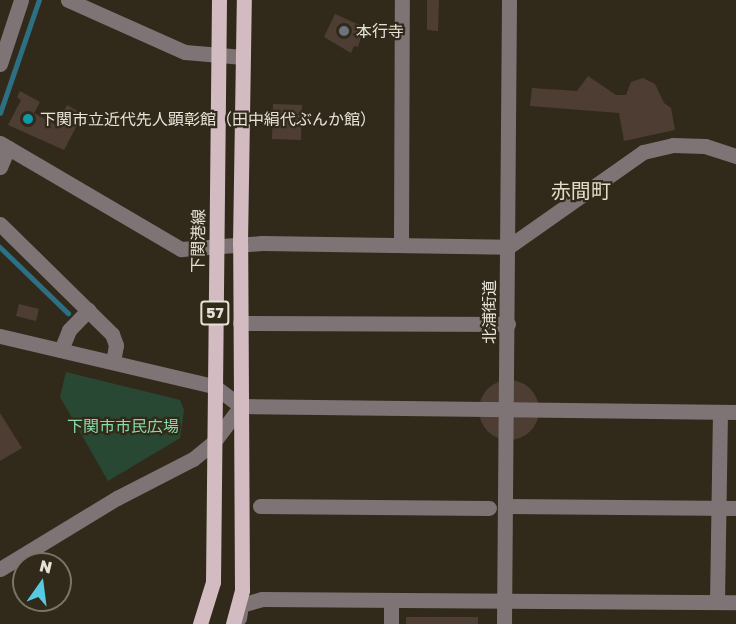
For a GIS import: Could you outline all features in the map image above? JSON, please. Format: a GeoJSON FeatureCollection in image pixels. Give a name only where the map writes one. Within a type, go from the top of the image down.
{"type":"FeatureCollection","features":[{"type":"Feature","properties":{"kind":"main road","name":"下関港線"},"geometry":{"type":"LineString","coordinates":[[200,624],[213,582],[219,0]]}},
{"type":"Feature","properties":{"kind":"main road","name":"57"},"geometry":{"type":"LineString","coordinates":[[233,624],[241,605],[240,244],[244,0]]}},
{"type":"Feature","properties":{"kind":"street"},"geometry":{"type":"LineString","coordinates":[[0,64],[21,0]]}},
{"type":"Feature","properties":{"kind":"street"},"geometry":{"type":"LineString","coordinates":[[68,0],[185,52],[219,57],[243,57]]}},
{"type":"Feature","properties":{"kind":"street"},"geometry":{"type":"LineString","coordinates":[[401,244],[402,0]]}},
{"type":"Feature","properties":{"kind":"street","name":"北浦街道"},"geometry":{"type":"LineString","coordinates":[[504,624],[509,0]]}},
{"type":"Feature","properties":{"kind":"street"},"geometry":{"type":"LineString","coordinates":[[0,167],[3,145],[181,249],[240,244],[401,244],[508,247],[643,152],[673,144],[705,146],[736,153]]}},
{"type":"Feature","properties":{"kind":"street"},"geometry":{"type":"LineString","coordinates":[[2,230],[88,310],[115,339],[113,362]]}},
{"type":"Feature","properties":{"kind":"street"},"geometry":{"type":"LineString","coordinates":[[61,350],[69,330],[88,310]]}},
{"type":"Feature","properties":{"kind":"street"},"geometry":{"type":"LineString","coordinates":[[240,323],[508,324]]}},
{"type":"Feature","properties":{"kind":"street"},"geometry":{"type":"LineString","coordinates":[[0,336],[214,386],[241,406],[736,412]]}},
{"type":"Feature","properties":{"kind":"street"},"geometry":{"type":"LineString","coordinates":[[0,569],[213,443],[241,406]]}},
{"type":"Feature","properties":{"kind":"street"},"geometry":{"type":"LineString","coordinates":[[717,602],[720,412]]}},
{"type":"Feature","properties":{"kind":"street"},"geometry":{"type":"LineString","coordinates":[[260,506],[489,508]]}},
{"type":"Feature","properties":{"kind":"street"},"geometry":{"type":"LineString","coordinates":[[505,506],[736,508]]}},
{"type":"Feature","properties":{"kind":"street"},"geometry":{"type":"LineString","coordinates":[[239,624],[241,605],[262,599],[736,602]]}},
{"type":"Feature","properties":{"kind":"street"},"geometry":{"type":"LineString","coordinates":[[391,600],[391,624]]}},
{"type":"Feature","properties":{"kind":"green space","name":"下関市市民広場"},"geometry":{"type":"Polygon","coordinates":[[[66,372],[180,400],[184,410],[180,438],[108,481],[60,397],[66,372]]]}},
{"type":"Feature","properties":{"kind":"building"},"geometry":{"type":"Polygon","coordinates":[[[427,0],[439,0],[438,31],[427,30],[427,0]]]}},
{"type":"Feature","properties":{"kind":"building","name":"本行寺"},"geometry":{"type":"Polygon","coordinates":[[[335,14],[364,27],[358,47],[354,46],[351,53],[324,37],[335,14]]]}},
{"type":"Feature","properties":{"kind":"building"},"geometry":{"type":"Polygon","coordinates":[[[588,76],[616,95],[626,95],[631,82],[643,78],[655,84],[664,103],[671,108],[675,130],[624,141],[619,113],[530,106],[532,88],[577,91],[588,76]]]}},
{"type":"Feature","properties":{"kind":"building","name":"下関市立近代先人顕彰館（田中絹代ぶんか館）"},"geometry":{"type":"Polygon","coordinates":[[[20,91],[40,102],[34,113],[56,125],[67,105],[83,114],[64,150],[8,125],[21,100],[17,97],[20,91]]]}},
{"type":"Feature","properties":{"kind":"building"},"geometry":{"type":"Polygon","coordinates":[[[273,104],[302,105],[301,140],[272,139],[273,104]]]}},
{"type":"Feature","properties":{"kind":"building"},"geometry":{"type":"Polygon","coordinates":[[[19,304],[39,309],[36,321],[16,316],[19,304]]]}},
{"type":"Feature","properties":{"kind":"building"},"geometry":{"type":"Polygon","coordinates":[[[509,380],[530,389],[539,410],[530,431],[509,440],[488,431],[479,410],[488,389],[509,380]]]}},
{"type":"Feature","properties":{"kind":"building"},"geometry":{"type":"Polygon","coordinates":[[[0,413],[22,448],[0,461],[0,413]]]}},
{"type":"Feature","properties":{"kind":"building"},"geometry":{"type":"Polygon","coordinates":[[[406,617],[478,617],[478,624],[406,624],[406,617]]]}},
{"type":"Feature","properties":{"kind":"waterway"},"geometry":{"type":"LineString","coordinates":[[0,113],[39,0]]}},
{"type":"Feature","properties":{"kind":"waterway"},"geometry":{"type":"LineString","coordinates":[[0,247],[68,313]]}},
{"type":"Feature","properties":{"kind":"place","name":"本行寺"},"geometry":{"type":"Point","coordinates":[344,31]}},
{"type":"Feature","properties":{"kind":"place","name":"下関市立近代先人顕彰館（田中絹代ぶんか館）"},"geometry":{"type":"Point","coordinates":[28,119]}},
{"type":"Feature","properties":{"kind":"district","name":"赤間町"},"geometry":{"type":"Point","coordinates":[581,190]}}]}
